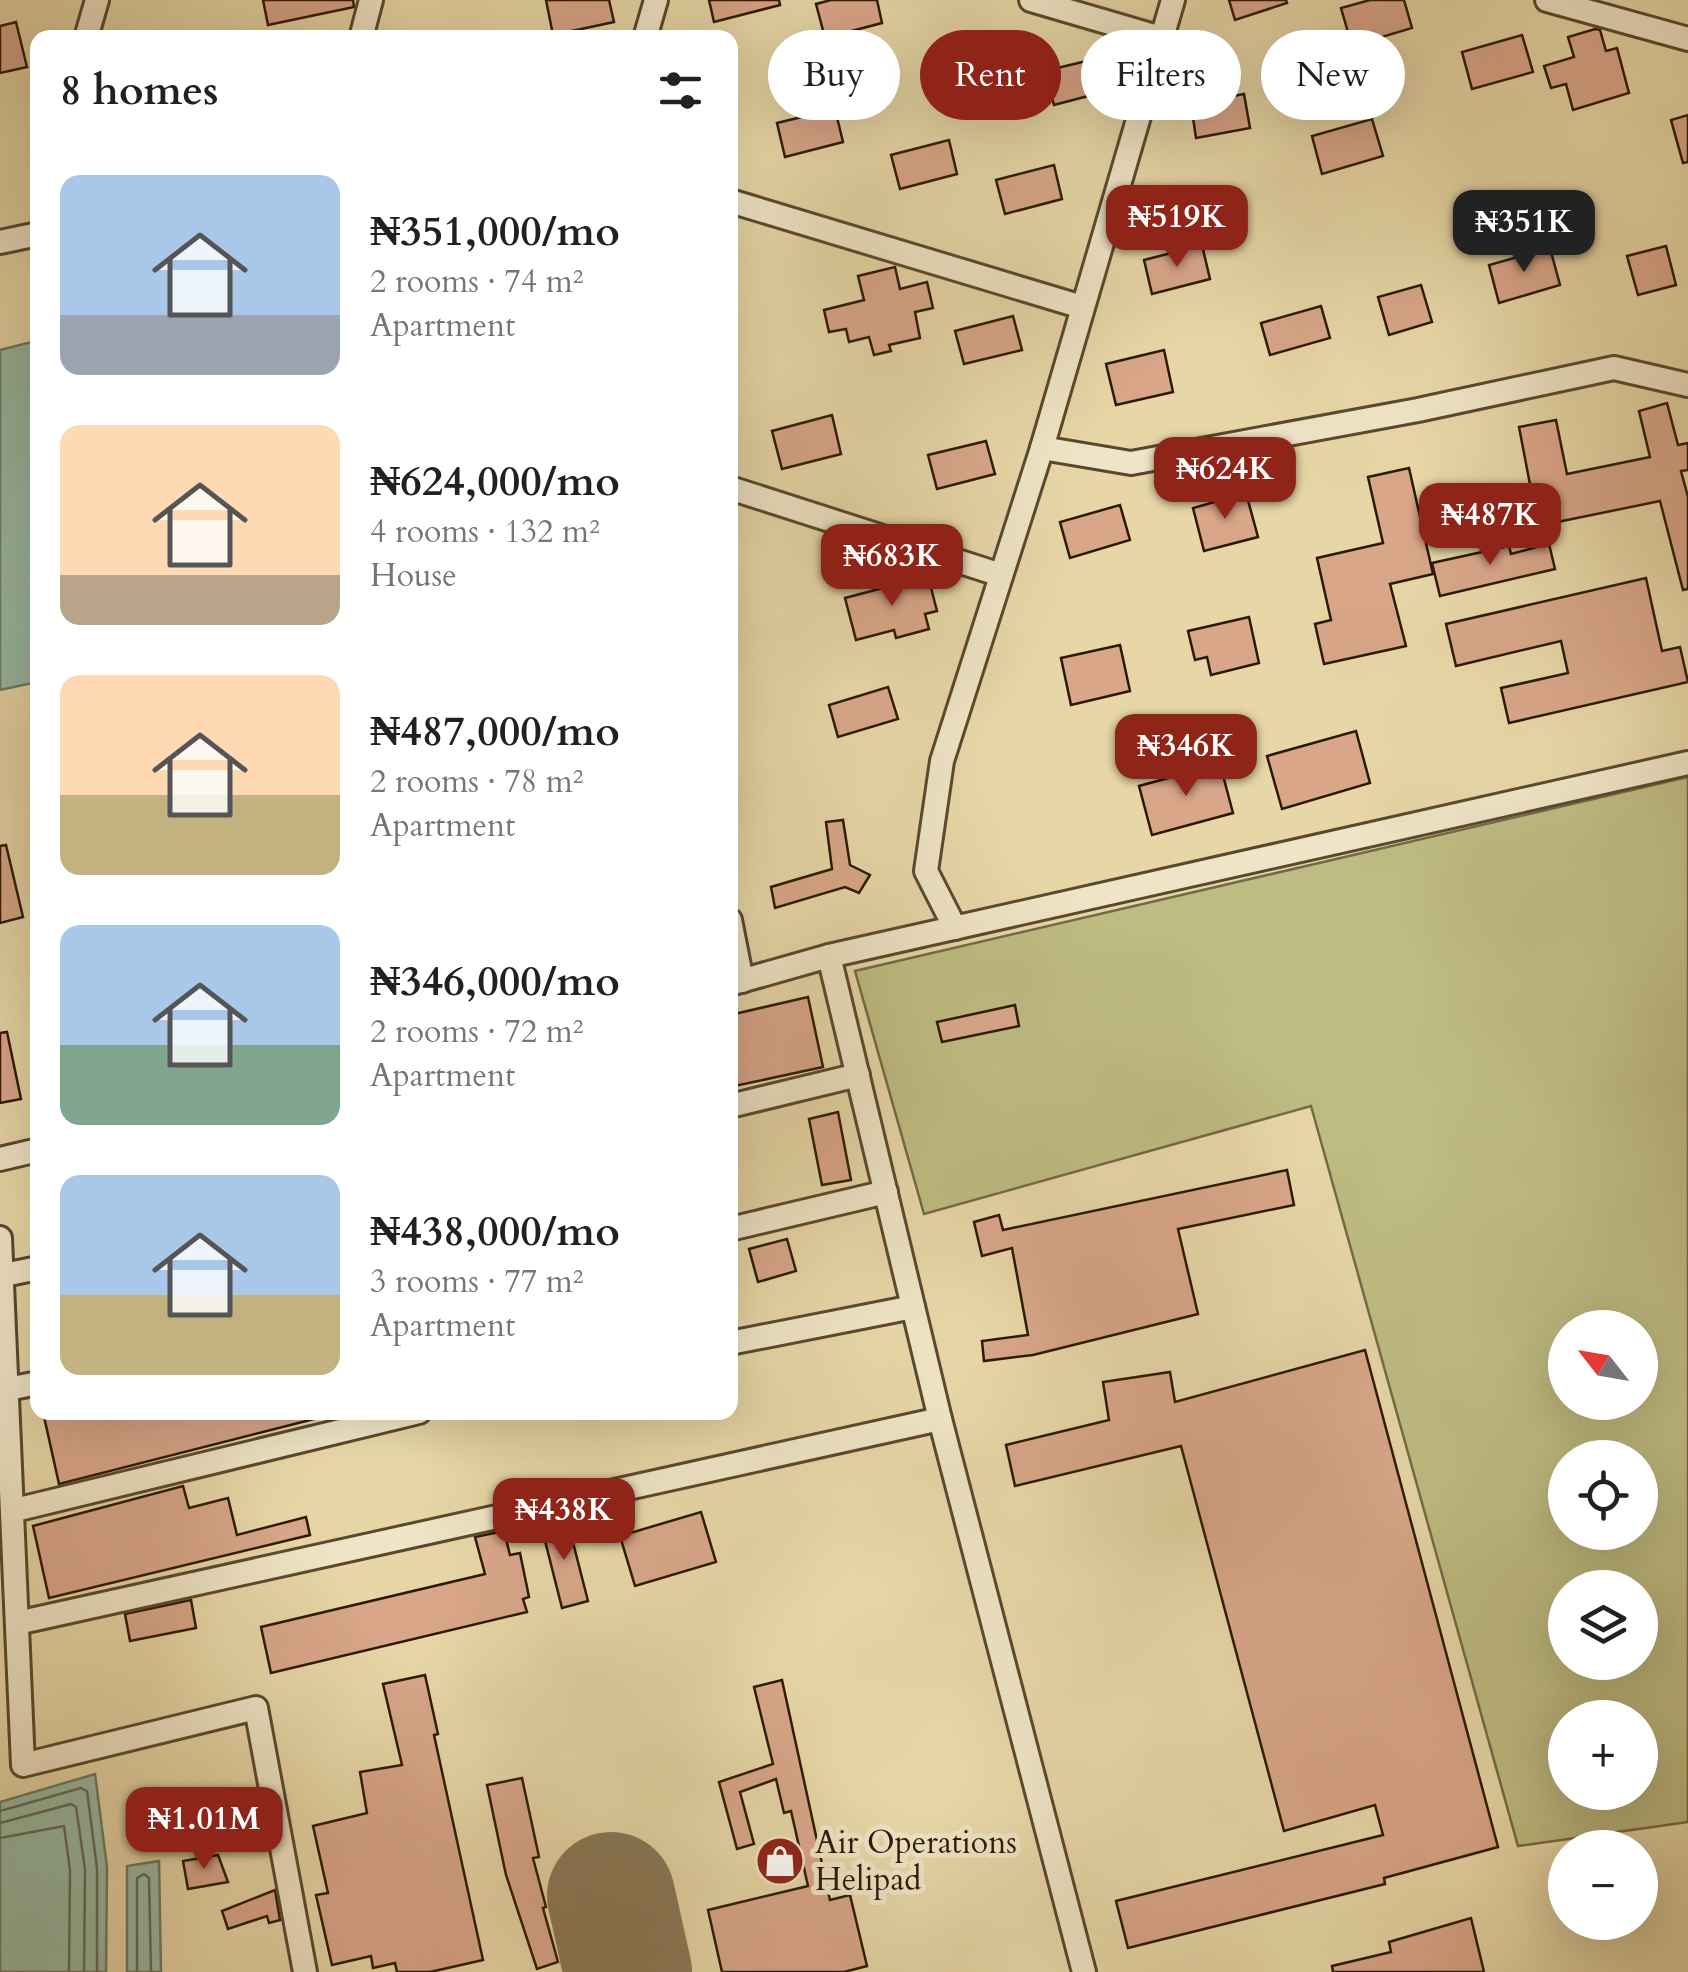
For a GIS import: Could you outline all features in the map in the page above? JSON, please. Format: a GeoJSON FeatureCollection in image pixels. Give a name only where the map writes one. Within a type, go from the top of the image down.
{"type":"FeatureCollection","features":[{"type":"Feature","properties":{"kind":"street"},"geometry":{"type":"LineString","coordinates":[[88,30],[97,0]]}},
{"type":"Feature","properties":{"kind":"street"},"geometry":{"type":"LineString","coordinates":[[363,30],[371,0]]}},
{"type":"Feature","properties":{"kind":"street"},"geometry":{"type":"LineString","coordinates":[[647,30],[656,0]]}},
{"type":"Feature","properties":{"kind":"street"},"geometry":{"type":"LineString","coordinates":[[1032,0],[1134,30]]}},
{"type":"Feature","properties":{"kind":"street"},"geometry":{"type":"LineString","coordinates":[[1164,30],[1173,0]]}},
{"type":"Feature","properties":{"kind":"street"},"geometry":{"type":"LineString","coordinates":[[1547,0],[1688,38]]}},
{"type":"Feature","properties":{"kind":"street"},"geometry":{"type":"LineString","coordinates":[[955,928],[926,871],[942,761],[1042,448],[1137,120]]}},
{"type":"Feature","properties":{"kind":"street"},"geometry":{"type":"LineString","coordinates":[[738,202],[1082,307]]}},
{"type":"Feature","properties":{"kind":"street"},"geometry":{"type":"LineString","coordinates":[[0,242],[30,236]]}},
{"type":"Feature","properties":{"kind":"street"},"geometry":{"type":"LineString","coordinates":[[1042,448],[1130,463],[1418,410],[1614,368],[1688,385]]}},
{"type":"Feature","properties":{"kind":"street"},"geometry":{"type":"LineString","coordinates":[[738,491],[1002,575]]}},
{"type":"Feature","properties":{"kind":"street"},"geometry":{"type":"LineString","coordinates":[[738,981],[830,956],[1688,763]]}},
{"type":"Feature","properties":{"kind":"street"},"geometry":{"type":"LineString","coordinates":[[830,956],[940,1419],[1084,1972]]}},
{"type":"Feature","properties":{"kind":"street"},"geometry":{"type":"LineString","coordinates":[[738,1104],[858,1075]]}},
{"type":"Feature","properties":{"kind":"street"},"geometry":{"type":"LineString","coordinates":[[0,1159],[30,1152]]}},
{"type":"Feature","properties":{"kind":"street"},"geometry":{"type":"LineString","coordinates":[[738,1227],[886,1192]]}},
{"type":"Feature","properties":{"kind":"street"},"geometry":{"type":"LineString","coordinates":[[0,1238],[23,1764],[256,1708],[305,1972]]}},
{"type":"Feature","properties":{"kind":"street"},"geometry":{"type":"LineString","coordinates":[[4,1276],[30,1270]]}},
{"type":"Feature","properties":{"kind":"street"},"geometry":{"type":"LineString","coordinates":[[738,1341],[914,1306]]}},
{"type":"Feature","properties":{"kind":"street"},"geometry":{"type":"LineString","coordinates":[[8,1389],[30,1385]]}},
{"type":"Feature","properties":{"kind":"street"},"geometry":{"type":"LineString","coordinates":[[17,1623],[940,1419]]}},
{"type":"Feature","properties":{"kind":"street"},"geometry":{"type":"LineString","coordinates":[[14,1510],[386,1420]]}},
{"type":"Feature","properties":{"kind":"shaded area"},"geometry":{"type":"Polygon","coordinates":[[[1688,777],[1688,1822],[1631,1830],[1548,1830],[1548,1842],[1518,1846],[1311,1106],[924,1214],[855,971],[1688,777]]]}},
{"type":"Feature","properties":{"kind":"water"},"geometry":{"type":"Polygon","coordinates":[[[30,342],[30,684],[0,690],[0,350],[30,342]]]}},
{"type":"Feature","properties":{"kind":"water"},"geometry":{"type":"Polygon","coordinates":[[[95,1774],[107,1867],[106,1972],[0,1972],[0,1802],[95,1774]]]}},
{"type":"Feature","properties":{"kind":"water"},"geometry":{"type":"Polygon","coordinates":[[[159,1861],[161,1972],[127,1972],[127,1866],[159,1861]]]}},
{"type":"Feature","properties":{"kind":"building"},"geometry":{"type":"Polygon","coordinates":[[[263,0],[353,0],[354,7],[268,25],[263,0]]]}},
{"type":"Feature","properties":{"kind":"building"},"geometry":{"type":"Polygon","coordinates":[[[546,0],[609,0],[614,22],[576,30],[552,30],[546,0]]]}},
{"type":"Feature","properties":{"kind":"building"},"geometry":{"type":"Polygon","coordinates":[[[709,0],[779,0],[780,5],[714,22],[709,0]]]}},
{"type":"Feature","properties":{"kind":"building"},"geometry":{"type":"Polygon","coordinates":[[[831,0],[877,0],[882,23],[855,30],[823,30],[816,4],[831,0]]]}},
{"type":"Feature","properties":{"kind":"building"},"geometry":{"type":"Polygon","coordinates":[[[1229,0],[1286,0],[1287,3],[1235,20],[1229,0]]]}},
{"type":"Feature","properties":{"kind":"building"},"geometry":{"type":"Polygon","coordinates":[[[1370,0],[1404,0],[1412,28],[1347,30],[1341,8],[1370,0]]]}},
{"type":"Feature","properties":{"kind":"building"},"geometry":{"type":"Polygon","coordinates":[[[16,22],[27,67],[0,73],[0,26],[16,22]]]}},
{"type":"Feature","properties":{"kind":"building"},"geometry":{"type":"Polygon","coordinates":[[[1600,30],[1606,51],[1617,48],[1629,93],[1573,110],[1566,84],[1551,88],[1544,66],[1574,57],[1568,37],[1600,30]]]}},
{"type":"Feature","properties":{"kind":"building"},"geometry":{"type":"Polygon","coordinates":[[[1522,35],[1533,72],[1472,89],[1462,52],[1522,35]]]}},
{"type":"Feature","properties":{"kind":"building"},"geometry":{"type":"Polygon","coordinates":[[[1081,62],[1081,98],[1061,103],[1061,67],[1081,62]]]}},
{"type":"Feature","properties":{"kind":"building"},"geometry":{"type":"Polygon","coordinates":[[[1244,94],[1250,128],[1196,138],[1193,120],[1241,120],[1244,94]]]}},
{"type":"Feature","properties":{"kind":"building"},"geometry":{"type":"Polygon","coordinates":[[[1688,115],[1688,162],[1683,163],[1671,120],[1688,115]]]}},
{"type":"Feature","properties":{"kind":"building"},"geometry":{"type":"Polygon","coordinates":[[[838,120],[843,142],[785,157],[777,123],[838,120]]]}},
{"type":"Feature","properties":{"kind":"building"},"geometry":{"type":"Polygon","coordinates":[[[1372,120],[1383,156],[1322,174],[1312,136],[1372,120]]]}},
{"type":"Feature","properties":{"kind":"building"},"geometry":{"type":"Polygon","coordinates":[[[949,140],[957,174],[900,189],[891,155],[949,140]]]}},
{"type":"Feature","properties":{"kind":"building"},"geometry":{"type":"Polygon","coordinates":[[[1054,165],[1062,199],[1005,214],[996,180],[1054,165]]]}},
{"type":"Feature","properties":{"kind":"building"},"geometry":{"type":"Polygon","coordinates":[[[1202,245],[1210,279],[1152,294],[1144,260],[1202,245]]]}},
{"type":"Feature","properties":{"kind":"building"},"geometry":{"type":"Polygon","coordinates":[[[1666,246],[1676,285],[1638,295],[1627,256],[1666,246]]]}},
{"type":"Feature","properties":{"kind":"building"},"geometry":{"type":"Polygon","coordinates":[[[1550,248],[1560,285],[1499,303],[1489,265],[1550,248]]]}},
{"type":"Feature","properties":{"kind":"building"},"geometry":{"type":"Polygon","coordinates":[[[895,267],[900,289],[927,282],[933,308],[915,312],[920,338],[889,345],[891,351],[874,355],[869,337],[849,342],[846,329],[829,332],[824,310],[864,300],[858,276],[895,267]]]}},
{"type":"Feature","properties":{"kind":"building"},"geometry":{"type":"Polygon","coordinates":[[[1421,285],[1432,322],[1389,335],[1378,297],[1421,285]]]}},
{"type":"Feature","properties":{"kind":"building"},"geometry":{"type":"Polygon","coordinates":[[[1321,306],[1330,338],[1270,355],[1261,323],[1321,306]]]}},
{"type":"Feature","properties":{"kind":"building"},"geometry":{"type":"Polygon","coordinates":[[[1013,316],[1022,350],[964,364],[955,331],[1013,316]]]}},
{"type":"Feature","properties":{"kind":"building"},"geometry":{"type":"Polygon","coordinates":[[[1164,350],[1173,392],[1116,405],[1106,364],[1164,350]]]}},
{"type":"Feature","properties":{"kind":"building"},"geometry":{"type":"Polygon","coordinates":[[[1667,403],[1678,445],[1688,443],[1688,470],[1681,471],[1688,497],[1688,589],[1683,590],[1660,501],[1538,526],[1519,427],[1556,420],[1567,474],[1650,457],[1639,411],[1667,403]]]}},
{"type":"Feature","properties":{"kind":"building"},"geometry":{"type":"Polygon","coordinates":[[[832,415],[841,454],[782,469],[772,431],[832,415]]]}},
{"type":"Feature","properties":{"kind":"building"},"geometry":{"type":"Polygon","coordinates":[[[986,441],[995,474],[937,489],[928,455],[986,441]]]}},
{"type":"Feature","properties":{"kind":"building"},"geometry":{"type":"Polygon","coordinates":[[[1409,468],[1433,574],[1390,584],[1406,646],[1324,664],[1315,624],[1331,620],[1317,558],[1383,543],[1368,477],[1409,468]]]}},
{"type":"Feature","properties":{"kind":"building"},"geometry":{"type":"Polygon","coordinates":[[[1246,493],[1258,537],[1204,551],[1193,508],[1246,493]]]}},
{"type":"Feature","properties":{"kind":"building"},"geometry":{"type":"Polygon","coordinates":[[[1120,505],[1130,540],[1070,558],[1060,522],[1120,505]]]}},
{"type":"Feature","properties":{"kind":"building"},"geometry":{"type":"Polygon","coordinates":[[[1549,544],[1555,569],[1440,596],[1432,563],[1509,546],[1511,554],[1549,544]]]}},
{"type":"Feature","properties":{"kind":"building"},"geometry":{"type":"Polygon","coordinates":[[[928,576],[937,611],[925,614],[929,629],[896,638],[894,630],[856,640],[845,598],[928,576]]]}},
{"type":"Feature","properties":{"kind":"building"},"geometry":{"type":"Polygon","coordinates":[[[1646,578],[1662,651],[1680,647],[1688,682],[1509,723],[1501,688],[1568,673],[1561,641],[1456,666],[1446,624],[1646,578]]]}},
{"type":"Feature","properties":{"kind":"building"},"geometry":{"type":"Polygon","coordinates":[[[1249,617],[1259,663],[1211,675],[1207,657],[1195,660],[1188,631],[1249,617]]]}},
{"type":"Feature","properties":{"kind":"building"},"geometry":{"type":"Polygon","coordinates":[[[1120,645],[1130,691],[1071,705],[1061,658],[1120,645]]]}},
{"type":"Feature","properties":{"kind":"building"},"geometry":{"type":"Polygon","coordinates":[[[888,687],[898,719],[838,737],[829,705],[888,687]]]}},
{"type":"Feature","properties":{"kind":"building"},"geometry":{"type":"Polygon","coordinates":[[[1356,731],[1370,783],[1282,809],[1267,756],[1356,731]]]}},
{"type":"Feature","properties":{"kind":"building"},"geometry":{"type":"Polygon","coordinates":[[[1220,764],[1233,813],[1152,835],[1139,786],[1220,764]]]}},
{"type":"Feature","properties":{"kind":"building"},"geometry":{"type":"Polygon","coordinates":[[[843,820],[850,865],[870,875],[859,893],[845,887],[775,908],[771,887],[832,869],[826,822],[843,820]]]}},
{"type":"Feature","properties":{"kind":"building"},"geometry":{"type":"Polygon","coordinates":[[[6,845],[23,917],[0,923],[0,846],[6,845]]]}},
{"type":"Feature","properties":{"kind":"building"},"geometry":{"type":"Polygon","coordinates":[[[808,997],[823,1067],[738,1085],[738,1013],[808,997]]]}},
{"type":"Feature","properties":{"kind":"building"},"geometry":{"type":"Polygon","coordinates":[[[1015,1005],[1019,1026],[942,1042],[937,1022],[1015,1005]]]}},
{"type":"Feature","properties":{"kind":"building"},"geometry":{"type":"Polygon","coordinates":[[[7,1032],[21,1099],[0,1103],[0,1033],[7,1032]]]}},
{"type":"Feature","properties":{"kind":"building"},"geometry":{"type":"Polygon","coordinates":[[[838,1112],[851,1180],[822,1185],[809,1119],[838,1112]]]}},
{"type":"Feature","properties":{"kind":"building"},"geometry":{"type":"Polygon","coordinates":[[[1287,1170],[1294,1205],[1178,1229],[1198,1314],[1033,1355],[984,1361],[982,1341],[1028,1335],[1012,1248],[982,1256],[974,1222],[999,1215],[1003,1230],[1287,1170]]]}},
{"type":"Feature","properties":{"kind":"building"},"geometry":{"type":"Polygon","coordinates":[[[787,1239],[796,1271],[758,1282],[749,1249],[787,1239]]]}},
{"type":"Feature","properties":{"kind":"building"},"geometry":{"type":"Polygon","coordinates":[[[1365,1350],[1498,1847],[1384,1878],[1385,1884],[1128,1948],[1116,1901],[1383,1835],[1375,1805],[1284,1831],[1181,1446],[1015,1486],[1006,1445],[1109,1420],[1103,1382],[1170,1372],[1175,1402],[1365,1350]]]}},
{"type":"Feature","properties":{"kind":"building"},"geometry":{"type":"Polygon","coordinates":[[[45,1420],[310,1420],[59,1484],[45,1420]]]}},
{"type":"Feature","properties":{"kind":"building"},"geometry":{"type":"Polygon","coordinates":[[[183,1486],[189,1508],[228,1498],[237,1535],[306,1517],[310,1535],[49,1598],[33,1526],[183,1486]]]}},
{"type":"Feature","properties":{"kind":"building"},"geometry":{"type":"Polygon","coordinates":[[[701,1512],[716,1562],[635,1586],[620,1536],[701,1512]]]}},
{"type":"Feature","properties":{"kind":"building"},"geometry":{"type":"Polygon","coordinates":[[[567,1519],[588,1601],[562,1608],[541,1525],[567,1519]]]}},
{"type":"Feature","properties":{"kind":"building"},"geometry":{"type":"Polygon","coordinates":[[[504,1531],[510,1555],[520,1553],[529,1597],[523,1599],[527,1612],[271,1673],[261,1627],[485,1574],[475,1537],[504,1531]]]}},
{"type":"Feature","properties":{"kind":"building"},"geometry":{"type":"Polygon","coordinates":[[[191,1600],[196,1628],[130,1641],[125,1614],[191,1600]]]}},
{"type":"Feature","properties":{"kind":"building"},"geometry":{"type":"Polygon","coordinates":[[[425,1675],[438,1734],[434,1735],[483,1960],[430,1972],[397,1972],[395,1963],[373,1968],[371,1956],[332,1965],[316,1895],[328,1893],[313,1826],[367,1813],[360,1772],[402,1765],[383,1684],[425,1675]]]}},
{"type":"Feature","properties":{"kind":"building"},"geometry":{"type":"Polygon","coordinates":[[[782,1680],[830,1900],[850,1895],[867,1966],[844,1972],[722,1972],[708,1910],[808,1886],[791,1811],[784,1813],[776,1779],[740,1792],[754,1844],[737,1849],[719,1782],[773,1764],[754,1687],[782,1680]]]}},
{"type":"Feature","properties":{"kind":"building"},"geometry":{"type":"Polygon","coordinates":[[[522,1778],[539,1857],[533,1858],[558,1962],[537,1969],[506,1875],[487,1785],[522,1778]]]}},
{"type":"Feature","properties":{"kind":"building"},"geometry":{"type":"Polygon","coordinates":[[[218,1855],[228,1882],[188,1889],[183,1861],[218,1855]]]}},
{"type":"Feature","properties":{"kind":"building"},"geometry":{"type":"Polygon","coordinates":[[[275,1890],[280,1920],[269,1923],[267,1916],[228,1929],[222,1911],[275,1890]]]}},
{"type":"Feature","properties":{"kind":"building"},"geometry":{"type":"Polygon","coordinates":[[[1471,1918],[1484,1972],[1333,1972],[1332,1966],[1391,1952],[1389,1942],[1471,1918]]]}},
{"type":"Feature","properties":{"kind":"runway"},"geometry":{"type":"LineString","coordinates":[[611,1896],[628,1972]]}},
{"type":"Feature","properties":{"kind":"place","name":"Air Operations Helipad"},"geometry":{"type":"Point","coordinates":[780,1861]}}]}
